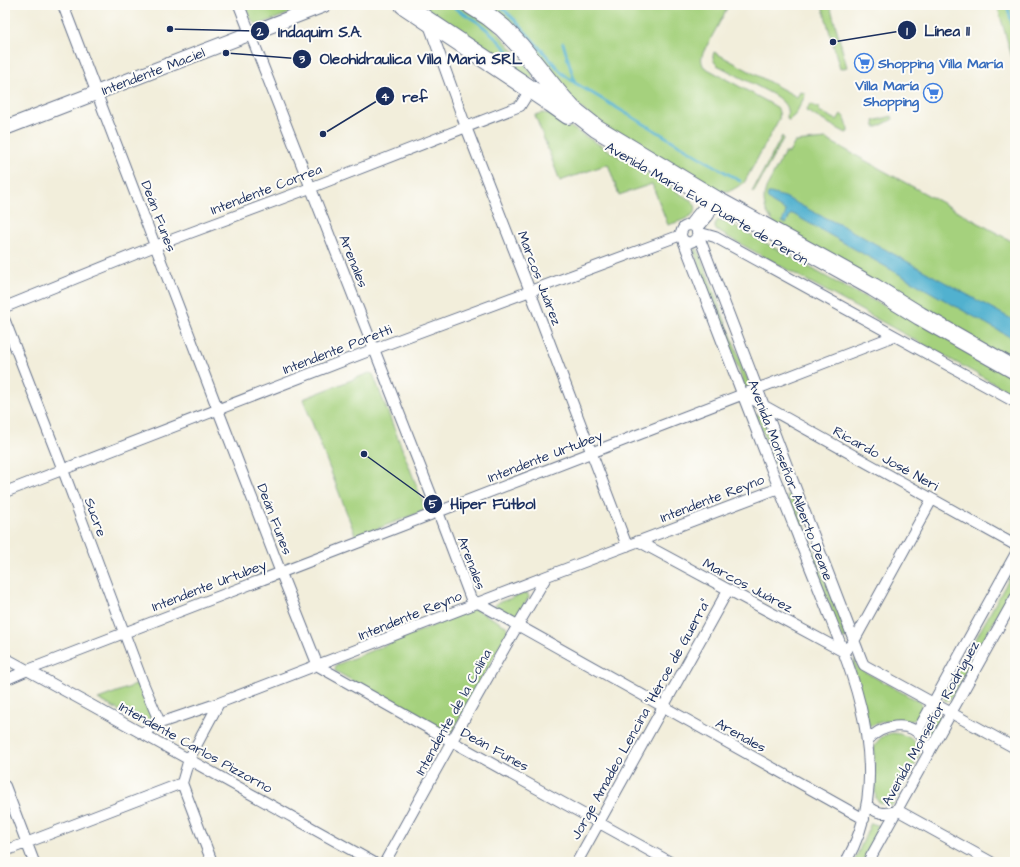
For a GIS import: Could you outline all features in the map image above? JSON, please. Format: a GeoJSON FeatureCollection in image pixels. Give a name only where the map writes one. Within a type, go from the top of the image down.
{"type":"FeatureCollection","features":[{"type":"Feature","properties":{"kind":"highway","name":"Avenida María Eva Duarte de Perón"},"geometry":{"type":"LineString","coordinates":[[404,5],[530,88],[614,151],[714,204]]}},
{"type":"Feature","properties":{"kind":"highway","name":"Avenida María Eva Duarte de Perón"},"geometry":{"type":"LineString","coordinates":[[471,5],[503,28],[520,46],[572,109],[589,123],[714,204],[840,281],[920,316],[1015,370]]}},
{"type":"Feature","properties":{"kind":"highway"},"geometry":{"type":"LineString","coordinates":[[530,88],[536,85],[542,74]]}},
{"type":"Feature","properties":{"kind":"main road","name":"Intendente Maciel"},"geometry":{"type":"LineString","coordinates":[[5,128],[324,5]]}},
{"type":"Feature","properties":{"kind":"street","name":"Deán Funes"},"geometry":{"type":"LineString","coordinates":[[63,5],[318,666],[670,862]]}},
{"type":"Feature","properties":{"kind":"street","name":"Arenales"},"geometry":{"type":"LineString","coordinates":[[239,5],[471,599],[663,708],[864,819]]}},
{"type":"Feature","properties":{"kind":"street","name":"Marcos Juárez"},"geometry":{"type":"LineString","coordinates":[[428,21],[466,127],[627,546]]}},
{"type":"Feature","properties":{"kind":"street","name":"Intendente Correa"},"geometry":{"type":"LineString","coordinates":[[5,307],[156,246],[520,106],[530,88]]}},
{"type":"Feature","properties":{"kind":"street"},"geometry":{"type":"LineString","coordinates":[[714,204],[709,215],[695,230],[696,239],[691,242],[686,242],[682,237],[681,232],[684,227],[695,230],[715,238],[1015,402]]}},
{"type":"Feature","properties":{"kind":"street","name":"Avenida Monseñor Alberto Deane"},"geometry":{"type":"LineString","coordinates":[[695,230],[862,661],[864,664],[933,703]]}},
{"type":"Feature","properties":{"kind":"street","name":"Intendente Poretti"},"geometry":{"type":"LineString","coordinates":[[5,492],[530,291],[682,237]]}},
{"type":"Feature","properties":{"kind":"street","name":"Avenida Monseñor Alberto Deane"},"geometry":{"type":"LineString","coordinates":[[682,237],[844,652],[858,695],[866,737]]}},
{"type":"Feature","properties":{"kind":"street","name":"Sucre"},"geometry":{"type":"LineString","coordinates":[[5,321],[143,683],[160,723]]}},
{"type":"Feature","properties":{"kind":"street","name":"Intendente Urtubey"},"geometry":{"type":"LineString","coordinates":[[5,680],[894,336]]}},
{"type":"Feature","properties":{"kind":"street","name":"Ricardo José Neri"},"geometry":{"type":"LineString","coordinates":[[743,394],[1015,545]]}},
{"type":"Feature","properties":{"kind":"street","name":"Intendente Reyno"},"geometry":{"type":"LineString","coordinates":[[141,732],[160,723],[219,703],[318,666],[477,603],[779,488]]}},
{"type":"Feature","properties":{"kind":"street"},"geometry":{"type":"LineString","coordinates":[[844,652],[854,641],[932,500]]}},
{"type":"Feature","properties":{"kind":"street","name":"Marcos Juárez"},"geometry":{"type":"LineString","coordinates":[[638,541],[844,652]]}},
{"type":"Feature","properties":{"kind":"street","name":"Avenida Monseñor Rodriguez"},"geometry":{"type":"LineString","coordinates":[[917,732],[1015,555]]}},
{"type":"Feature","properties":{"kind":"street","name":"Intendente de la Colina"},"geometry":{"type":"LineString","coordinates":[[385,862],[451,741],[547,576]]}},
{"type":"Feature","properties":{"kind":"street","name":"Jorge Amadeo Lencina “Héroe de Guerra”"},"geometry":{"type":"LineString","coordinates":[[577,862],[728,590]]}},
{"type":"Feature","properties":{"kind":"street","name":"Avenida Monseñor Rodriguez"},"geometry":{"type":"LineString","coordinates":[[868,862],[1015,598]]}},
{"type":"Feature","properties":{"kind":"street","name":"Intendente Carlos Pizzorno"},"geometry":{"type":"LineString","coordinates":[[5,658],[141,732],[373,862]]}},
{"type":"Feature","properties":{"kind":"street"},"geometry":{"type":"LineString","coordinates":[[212,862],[182,782],[188,759],[219,703]]}},
{"type":"Feature","properties":{"kind":"street"},"geometry":{"type":"LineString","coordinates":[[933,703],[1015,748]]}},
{"type":"Feature","properties":{"kind":"street"},"geometry":{"type":"LineString","coordinates":[[866,737],[890,727],[904,727],[917,732],[927,745],[929,753]]}},
{"type":"Feature","properties":{"kind":"street","name":"Avenida Monseñor Rodriguez"},"geometry":{"type":"LineString","coordinates":[[846,862],[855,845],[864,819],[867,804],[869,776],[866,737]]}},
{"type":"Feature","properties":{"kind":"street"},"geometry":{"type":"LineString","coordinates":[[5,851],[182,782]]}},
{"type":"Feature","properties":{"kind":"street"},"geometry":{"type":"LineString","coordinates":[[5,786],[34,862]]}},
{"type":"Feature","properties":{"kind":"street"},"geometry":{"type":"LineString","coordinates":[[867,804],[877,812],[883,814],[897,810],[991,862]]}},
{"type":"Feature","properties":{"kind":"green space"},"geometry":{"type":"Polygon","coordinates":[[[245,5],[313,5],[258,25],[251,19],[245,5]]]}},
{"type":"Feature","properties":{"kind":"green space"},"geometry":{"type":"Polygon","coordinates":[[[418,5],[464,5],[488,21],[534,75],[529,80],[418,5]]]}},
{"type":"Feature","properties":{"kind":"green space"},"geometry":{"type":"Polygon","coordinates":[[[481,5],[729,5],[703,53],[703,65],[704,67],[775,106],[779,112],[779,119],[744,183],[732,190],[715,191],[595,122],[481,5]]]}},
{"type":"Feature","properties":{"kind":"green space"},"geometry":{"type":"Polygon","coordinates":[[[822,5],[830,5],[847,67],[840,69],[822,5]]]}},
{"type":"Feature","properties":{"kind":"green space"},"geometry":{"type":"Polygon","coordinates":[[[997,5],[1015,5],[1015,68],[997,5]]]}},
{"type":"Feature","properties":{"kind":"green space"},"geometry":{"type":"Polygon","coordinates":[[[714,52],[797,97],[800,92],[804,93],[805,96],[795,115],[788,120],[785,105],[778,98],[717,65],[713,59],[714,52]]]}},
{"type":"Feature","properties":{"kind":"green space"},"geometry":{"type":"Polygon","coordinates":[[[810,104],[819,108],[819,111],[837,120],[841,114],[848,127],[848,132],[846,133],[806,111],[810,104]]]}},
{"type":"Feature","properties":{"kind":"green space"},"geometry":{"type":"Polygon","coordinates":[[[543,113],[549,114],[692,201],[695,206],[693,214],[683,220],[668,225],[652,184],[619,195],[608,164],[560,181],[535,115],[543,113]]]}},
{"type":"Feature","properties":{"kind":"green space"},"geometry":{"type":"Polygon","coordinates":[[[892,116],[893,119],[878,127],[875,127],[874,121],[892,116]]]}},
{"type":"Feature","properties":{"kind":"green space"},"geometry":{"type":"Polygon","coordinates":[[[782,136],[783,139],[754,192],[752,192],[781,138],[782,136]]]}},
{"type":"Feature","properties":{"kind":"green space"},"geometry":{"type":"Polygon","coordinates":[[[826,139],[1015,243],[1015,364],[776,226],[765,208],[764,199],[766,188],[785,152],[789,153],[795,142],[826,139]]]}},
{"type":"Feature","properties":{"kind":"green space"},"geometry":{"type":"Polygon","coordinates":[[[720,220],[728,222],[841,285],[910,317],[1015,376],[1015,395],[717,231],[715,229],[715,225],[717,221],[720,220]]]}},
{"type":"Feature","properties":{"kind":"green space"},"geometry":{"type":"Polygon","coordinates":[[[695,248],[698,250],[750,385],[747,388],[745,387],[694,252],[695,248]]]}},
{"type":"Feature","properties":{"kind":"green space"},"geometry":{"type":"Polygon","coordinates":[[[369,373],[373,374],[426,510],[356,537],[303,399],[369,373]]]}},
{"type":"Feature","properties":{"kind":"green space"},"geometry":{"type":"Polygon","coordinates":[[[756,415],[762,416],[785,475],[783,477],[780,477],[756,415]]]}},
{"type":"Feature","properties":{"kind":"green space"},"geometry":{"type":"Polygon","coordinates":[[[790,493],[792,494],[846,635],[845,638],[842,637],[787,496],[790,493]]]}},
{"type":"Feature","properties":{"kind":"green space"},"geometry":{"type":"Polygon","coordinates":[[[1015,568],[1015,584],[950,700],[946,701],[944,696],[1015,568]]]}},
{"type":"Feature","properties":{"kind":"green space"},"geometry":{"type":"Polygon","coordinates":[[[526,593],[529,597],[516,618],[495,607],[497,603],[526,593]]]}},
{"type":"Feature","properties":{"kind":"green space"},"geometry":{"type":"Polygon","coordinates":[[[474,609],[506,626],[509,630],[453,730],[449,733],[335,671],[336,665],[474,609]]]}},
{"type":"Feature","properties":{"kind":"green space"},"geometry":{"type":"Polygon","coordinates":[[[855,659],[858,668],[921,703],[922,708],[920,714],[913,720],[909,721],[885,721],[869,726],[853,665],[855,659]]]}},
{"type":"Feature","properties":{"kind":"green space"},"geometry":{"type":"Polygon","coordinates":[[[138,684],[151,714],[150,720],[146,723],[139,722],[98,699],[138,684]]]}},
{"type":"Feature","properties":{"kind":"green space"},"geometry":{"type":"Polygon","coordinates":[[[935,714],[939,716],[940,719],[930,736],[926,729],[935,714]]]}},
{"type":"Feature","properties":{"kind":"green space"},"geometry":{"type":"Polygon","coordinates":[[[892,733],[908,737],[918,747],[919,753],[918,759],[895,801],[892,805],[888,806],[880,803],[876,798],[874,751],[876,744],[880,739],[885,735],[892,733]]]}},
{"type":"Feature","properties":{"kind":"green space"},"geometry":{"type":"Polygon","coordinates":[[[871,823],[883,827],[863,862],[854,862],[871,823]]]}},
{"type":"Feature","properties":{"kind":"water"},"geometry":{"type":"Polygon","coordinates":[[[768,193],[785,197],[841,225],[1015,321],[1015,340],[793,214],[790,215],[786,224],[782,222],[786,211],[767,198],[768,193]]]}},
{"type":"Feature","properties":{"kind":"waterway"},"geometry":{"type":"LineString","coordinates":[[450,5],[479,23],[510,53]]}},
{"type":"Feature","properties":{"kind":"waterway"},"geometry":{"type":"LineString","coordinates":[[499,5],[514,19],[562,73],[575,83],[740,181]]}},
{"type":"Feature","properties":{"kind":"waterway"},"geometry":{"type":"LineString","coordinates":[[1007,5],[1015,34]]}},
{"type":"Feature","properties":{"kind":"waterway"},"geometry":{"type":"LineString","coordinates":[[563,43],[575,83]]}},
{"type":"Feature","properties":{"kind":"place","name":"Indaquim S.A."},"geometry":{"type":"Point","coordinates":[170,29]}},
{"type":"Feature","properties":{"kind":"place","name":"Línea 11"},"geometry":{"type":"Point","coordinates":[833,42]}},
{"type":"Feature","properties":{"kind":"place","name":"Oleohidraulica Villa Maria SRL"},"geometry":{"type":"Point","coordinates":[226,53]}},
{"type":"Feature","properties":{"kind":"place","name":"Shopping Villa María"},"geometry":{"type":"Point","coordinates":[864,63]}},
{"type":"Feature","properties":{"kind":"place","name":"Villa María Shopping"},"geometry":{"type":"Point","coordinates":[933,93]}},
{"type":"Feature","properties":{"kind":"place","name":"ref"},"geometry":{"type":"Point","coordinates":[323,134]}},
{"type":"Feature","properties":{"kind":"place","name":"Hiper Fútbol"},"geometry":{"type":"Point","coordinates":[364,454]}}]}
